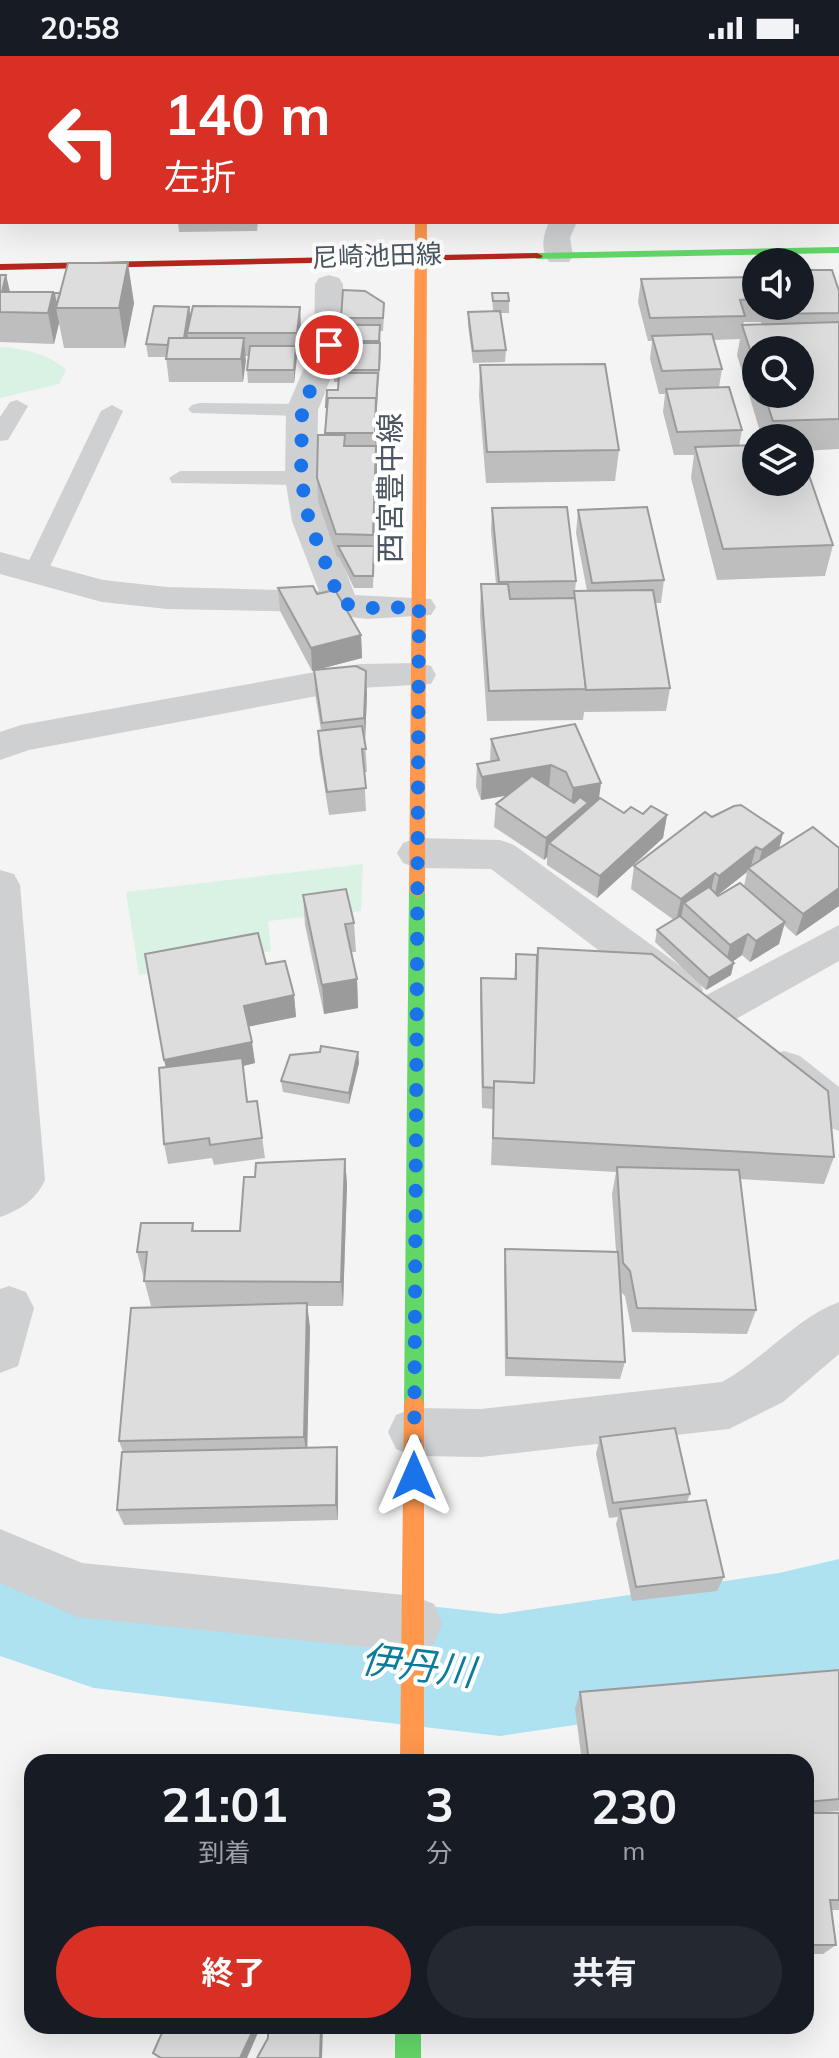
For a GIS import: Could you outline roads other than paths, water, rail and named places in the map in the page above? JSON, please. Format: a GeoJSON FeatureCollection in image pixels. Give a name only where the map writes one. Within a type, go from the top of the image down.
{"type":"FeatureCollection","features":[{"type":"Feature","properties":{"kind":"main road","name":"西宮豊中線"},"geometry":{"type":"LineString","coordinates":[[412,1754],[421,224]]}},
{"type":"Feature","properties":{"kind":"main road","name":"尼崎池田線"},"geometry":{"type":"LineString","coordinates":[[0,267],[839,250]]}},
{"type":"Feature","properties":{"kind":"main road"},"geometry":{"type":"LineString","coordinates":[[814,266],[839,265]]}},
{"type":"Feature","properties":{"kind":"main road"},"geometry":{"type":"LineString","coordinates":[[687,272],[742,270]]}},
{"type":"Feature","properties":{"kind":"main road"},"geometry":{"type":"LineString","coordinates":[[408,2034],[408,2058]]}},
{"type":"Feature","properties":{"kind":"street"},"geometry":{"type":"LineString","coordinates":[[559,256],[556,238],[562,224]]}},
{"type":"Feature","properties":{"kind":"street"},"geometry":{"type":"LineString","coordinates":[[329,284],[329,345],[302,410],[301,478],[309,521],[341,603]]}},
{"type":"Feature","properties":{"kind":"street"},"geometry":{"type":"LineString","coordinates":[[0,563],[102,591],[167,598],[341,603],[367,608],[419,607]]}},
{"type":"Feature","properties":{"kind":"street"},"geometry":{"type":"LineString","coordinates":[[0,747],[21,738],[360,676],[418,675]]}},
{"type":"Feature","properties":{"kind":"street"},"geometry":{"type":"LineString","coordinates":[[417,853],[500,855],[712,1012],[839,1112]]}},
{"type":"Feature","properties":{"kind":"street"},"geometry":{"type":"LineString","coordinates":[[0,885],[22,1180],[0,1197]]}},
{"type":"Feature","properties":{"kind":"street"},"geometry":{"type":"LineString","coordinates":[[712,1012],[839,941]]}},
{"type":"Feature","properties":{"kind":"street"},"geometry":{"type":"LineString","coordinates":[[414,1432],[481,1433],[729,1405],[765,1385],[839,1324]]}},
{"type":"Feature","properties":{"kind":"street"},"geometry":{"type":"LineString","coordinates":[[0,1556],[77,1590],[414,1634]]}},
{"type":"Feature","properties":{"kind":"lane"},"geometry":{"type":"LineString","coordinates":[[0,435],[17,406]]}},
{"type":"Feature","properties":{"kind":"lane"},"geometry":{"type":"LineString","coordinates":[[199,409],[302,410]]}},
{"type":"Feature","properties":{"kind":"lane"},"geometry":{"type":"LineString","coordinates":[[35,573],[112,411]]}},
{"type":"Feature","properties":{"kind":"lane"},"geometry":{"type":"LineString","coordinates":[[180,478],[301,478]]}},
{"type":"Feature","properties":{"kind":"waterway","name":"伊丹川"},"geometry":{"type":"LineString","coordinates":[[0,1596],[94,1628],[261,1650],[500,1675],[779,1634],[839,1619]]}}]}
